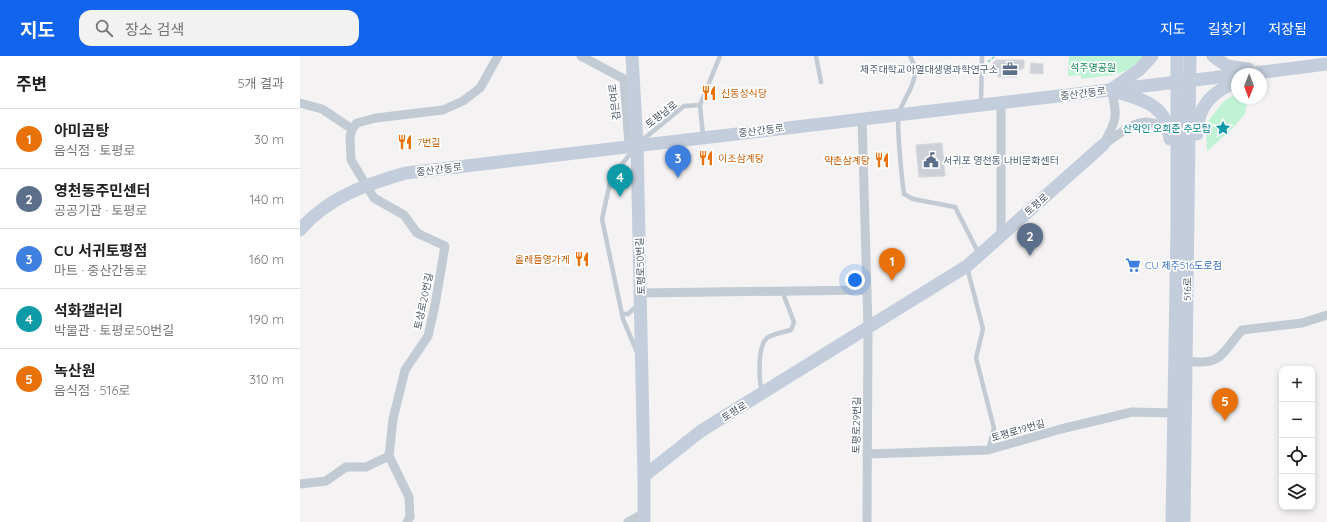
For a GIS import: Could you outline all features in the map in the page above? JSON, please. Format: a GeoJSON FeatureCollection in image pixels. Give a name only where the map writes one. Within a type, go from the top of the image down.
{"type":"FeatureCollection","features":[{"type":"Feature","properties":{"kind":"main road","name":"토평로50번길"},"geometry":{"type":"LineString","coordinates":[[632,56],[633,145],[641,293],[644,476]]}},
{"type":"Feature","properties":{"kind":"main road"},"geometry":{"type":"LineString","coordinates":[[1111,90],[1139,70],[1152,56]]}},
{"type":"Feature","properties":{"kind":"main road","name":"516로"},"geometry":{"type":"LineString","coordinates":[[1177,56],[1184,81],[1189,213],[1184,522]]}},
{"type":"Feature","properties":{"kind":"main road","name":"516로"},"geometry":{"type":"LineString","coordinates":[[1172,522],[1176,206],[1184,81],[1190,56]]}},
{"type":"Feature","properties":{"kind":"main road"},"geometry":{"type":"LineString","coordinates":[[1212,56],[1227,66],[1237,68]]}},
{"type":"Feature","properties":{"kind":"main road"},"geometry":{"type":"LineString","coordinates":[[1267,72],[1327,64]]}},
{"type":"Feature","properties":{"kind":"main road","name":"중산간동로"},"geometry":{"type":"LineString","coordinates":[[300,230],[334,200],[365,185],[406,173],[633,145],[1231,76]]}},
{"type":"Feature","properties":{"kind":"main road"},"geometry":{"type":"LineString","coordinates":[[1189,213],[1199,116],[1202,108],[1212,96],[1231,84]]}},
{"type":"Feature","properties":{"kind":"main road"},"geometry":{"type":"LineString","coordinates":[[1111,90],[1152,105],[1168,122],[1170,137],[1170,183],[1176,206]]}},
{"type":"Feature","properties":{"kind":"main road","name":"토평로"},"geometry":{"type":"LineString","coordinates":[[644,476],[701,431],[966,266],[1104,145]]}},
{"type":"Feature","properties":{"kind":"main road"},"geometry":{"type":"LineString","coordinates":[[643,518],[644,476]]}},
{"type":"Feature","properties":{"kind":"street"},"geometry":{"type":"LineString","coordinates":[[365,185],[351,160],[350,137],[352,129],[358,123],[376,118],[443,110],[463,102],[480,88],[498,56]]}},
{"type":"Feature","properties":{"kind":"street","name":"검은여로"},"geometry":{"type":"LineString","coordinates":[[581,56],[624,79],[633,145]]}},
{"type":"Feature","properties":{"kind":"street"},"geometry":{"type":"LineString","coordinates":[[1104,145],[1114,126],[1116,109],[1111,90]]}},
{"type":"Feature","properties":{"kind":"street"},"geometry":{"type":"LineString","coordinates":[[300,103],[322,109],[352,129]]}},
{"type":"Feature","properties":{"kind":"street"},"geometry":{"type":"LineString","coordinates":[[1001,103],[1001,235]]}},
{"type":"Feature","properties":{"kind":"street"},"geometry":{"type":"LineString","coordinates":[[862,118],[868,328]]}},
{"type":"Feature","properties":{"kind":"street"},"geometry":{"type":"LineString","coordinates":[[1104,145],[1134,124],[1146,121],[1161,126],[1170,137]]}},
{"type":"Feature","properties":{"kind":"street","name":"토상로20번길"},"geometry":{"type":"LineString","coordinates":[[365,185],[374,198],[404,215],[418,233],[445,246],[428,336],[405,370],[393,419],[389,456]]}},
{"type":"Feature","properties":{"kind":"street"},"geometry":{"type":"LineString","coordinates":[[641,293],[867,290]]}},
{"type":"Feature","properties":{"kind":"street"},"geometry":{"type":"LineString","coordinates":[[1186,361],[1212,362],[1224,354],[1242,330],[1302,324],[1327,315]]}},
{"type":"Feature","properties":{"kind":"street","name":"토평로29번길"},"geometry":{"type":"LineString","coordinates":[[867,522],[868,328]]}},
{"type":"Feature","properties":{"kind":"street","name":"토평로19번길"},"geometry":{"type":"LineString","coordinates":[[867,454],[988,450],[1061,429],[1132,412],[1173,413]]}},
{"type":"Feature","properties":{"kind":"street"},"geometry":{"type":"LineString","coordinates":[[300,484],[326,481],[346,467],[366,467],[389,456],[409,497],[410,517],[407,522]]}},
{"type":"Feature","properties":{"kind":"street"},"geometry":{"type":"LineString","coordinates":[[628,522],[643,518]]}},
{"type":"Feature","properties":{"kind":"lane"},"geometry":{"type":"LineString","coordinates":[[703,137],[700,105],[720,56]]}},
{"type":"Feature","properties":{"kind":"lane"},"geometry":{"type":"LineString","coordinates":[[816,56],[821,82]]}},
{"type":"Feature","properties":{"kind":"lane"},"geometry":{"type":"LineString","coordinates":[[910,56],[916,72],[914,84],[898,114],[904,194],[913,199],[954,207],[979,254]]}},
{"type":"Feature","properties":{"kind":"lane"},"geometry":{"type":"LineString","coordinates":[[981,105],[982,56]]}},
{"type":"Feature","properties":{"kind":"lane","name":"토평남로"},"geometry":{"type":"LineString","coordinates":[[643,365],[622,314],[602,219],[610,178],[633,145],[684,106],[700,105]]}},
{"type":"Feature","properties":{"kind":"lane"},"geometry":{"type":"LineString","coordinates":[[966,266],[983,329],[976,358],[994,428],[988,450]]}},
{"type":"Feature","properties":{"kind":"lane"},"geometry":{"type":"LineString","coordinates":[[762,393],[758,377],[763,343],[767,338],[791,330],[794,322],[782,291]]}},
{"type":"Feature","properties":{"kind":"lane"},"geometry":{"type":"LineString","coordinates":[[622,314],[628,314],[636,308],[641,293]]}},
{"type":"Feature","properties":{"kind":"path"},"geometry":{"type":"LineString","coordinates":[[982,62],[990,62],[995,56]]}},
{"type":"Feature","properties":{"kind":"green space","name":"석주명공원"},"geometry":{"type":"Polygon","coordinates":[[[1069,56],[1144,56],[1131,69],[1112,75],[1081,79],[1081,75],[1068,76],[1069,56]]]}},
{"type":"Feature","properties":{"kind":"green space"},"geometry":{"type":"Polygon","coordinates":[[[1231,96],[1231,104],[1247,104],[1245,114],[1233,128],[1207,151],[1206,124],[1223,102],[1231,96]]]}},
{"type":"Feature","properties":{"kind":"building"},"geometry":{"type":"Polygon","coordinates":[[[996,60],[1024,60],[1024,68],[1017,71],[1017,77],[998,77],[998,72],[991,65],[996,60]]]}},
{"type":"Feature","properties":{"kind":"building"},"geometry":{"type":"Polygon","coordinates":[[[1031,63],[1043,64],[1043,74],[1030,73],[1031,63]]]}},
{"type":"Feature","properties":{"kind":"building","name":"서귀포 영천동 나비문화센터"},"geometry":{"type":"Polygon","coordinates":[[[942,143],[945,176],[919,177],[916,145],[942,143]]]}},
{"type":"Feature","properties":{"kind":"place","name":"제주대학교아열대생명과학연구소"},"geometry":{"type":"Point","coordinates":[1010,69]}},
{"type":"Feature","properties":{"kind":"place","name":"신동성식당"},"geometry":{"type":"Point","coordinates":[709,93]}},
{"type":"Feature","properties":{"kind":"place","name":"산악인 오희준 추모탑"},"geometry":{"type":"Point","coordinates":[1223,128]}},
{"type":"Feature","properties":{"kind":"place","name":"7번길"},"geometry":{"type":"Point","coordinates":[405,142]}},
{"type":"Feature","properties":{"kind":"place","name":"이조삼계탕"},"geometry":{"type":"Point","coordinates":[706,158]}},
{"type":"Feature","properties":{"kind":"place","name":"약촌삼계탕"},"geometry":{"type":"Point","coordinates":[882,160]}},
{"type":"Feature","properties":{"kind":"place","name":"서귀포 영천동 나비문화센터"},"geometry":{"type":"Point","coordinates":[931,160]}},
{"type":"Feature","properties":{"kind":"place","name":"CU 서귀토평점"},"geometry":{"type":"Point","coordinates":[678,178]}},
{"type":"Feature","properties":{"kind":"place","name":"석화갤러리"},"geometry":{"type":"Point","coordinates":[620,197]}},
{"type":"Feature","properties":{"kind":"place","name":"영천동주민센터"},"geometry":{"type":"Point","coordinates":[1030,256]}},
{"type":"Feature","properties":{"kind":"place","name":"올레들영가게"},"geometry":{"type":"Point","coordinates":[582,259]}},
{"type":"Feature","properties":{"kind":"place","name":"CU 제주516도로점"},"geometry":{"type":"Point","coordinates":[1133,265]}},
{"type":"Feature","properties":{"kind":"place","name":"아미곰탕"},"geometry":{"type":"Point","coordinates":[892,281]}},
{"type":"Feature","properties":{"kind":"place","name":"녹산원"},"geometry":{"type":"Point","coordinates":[1225,421]}}]}
